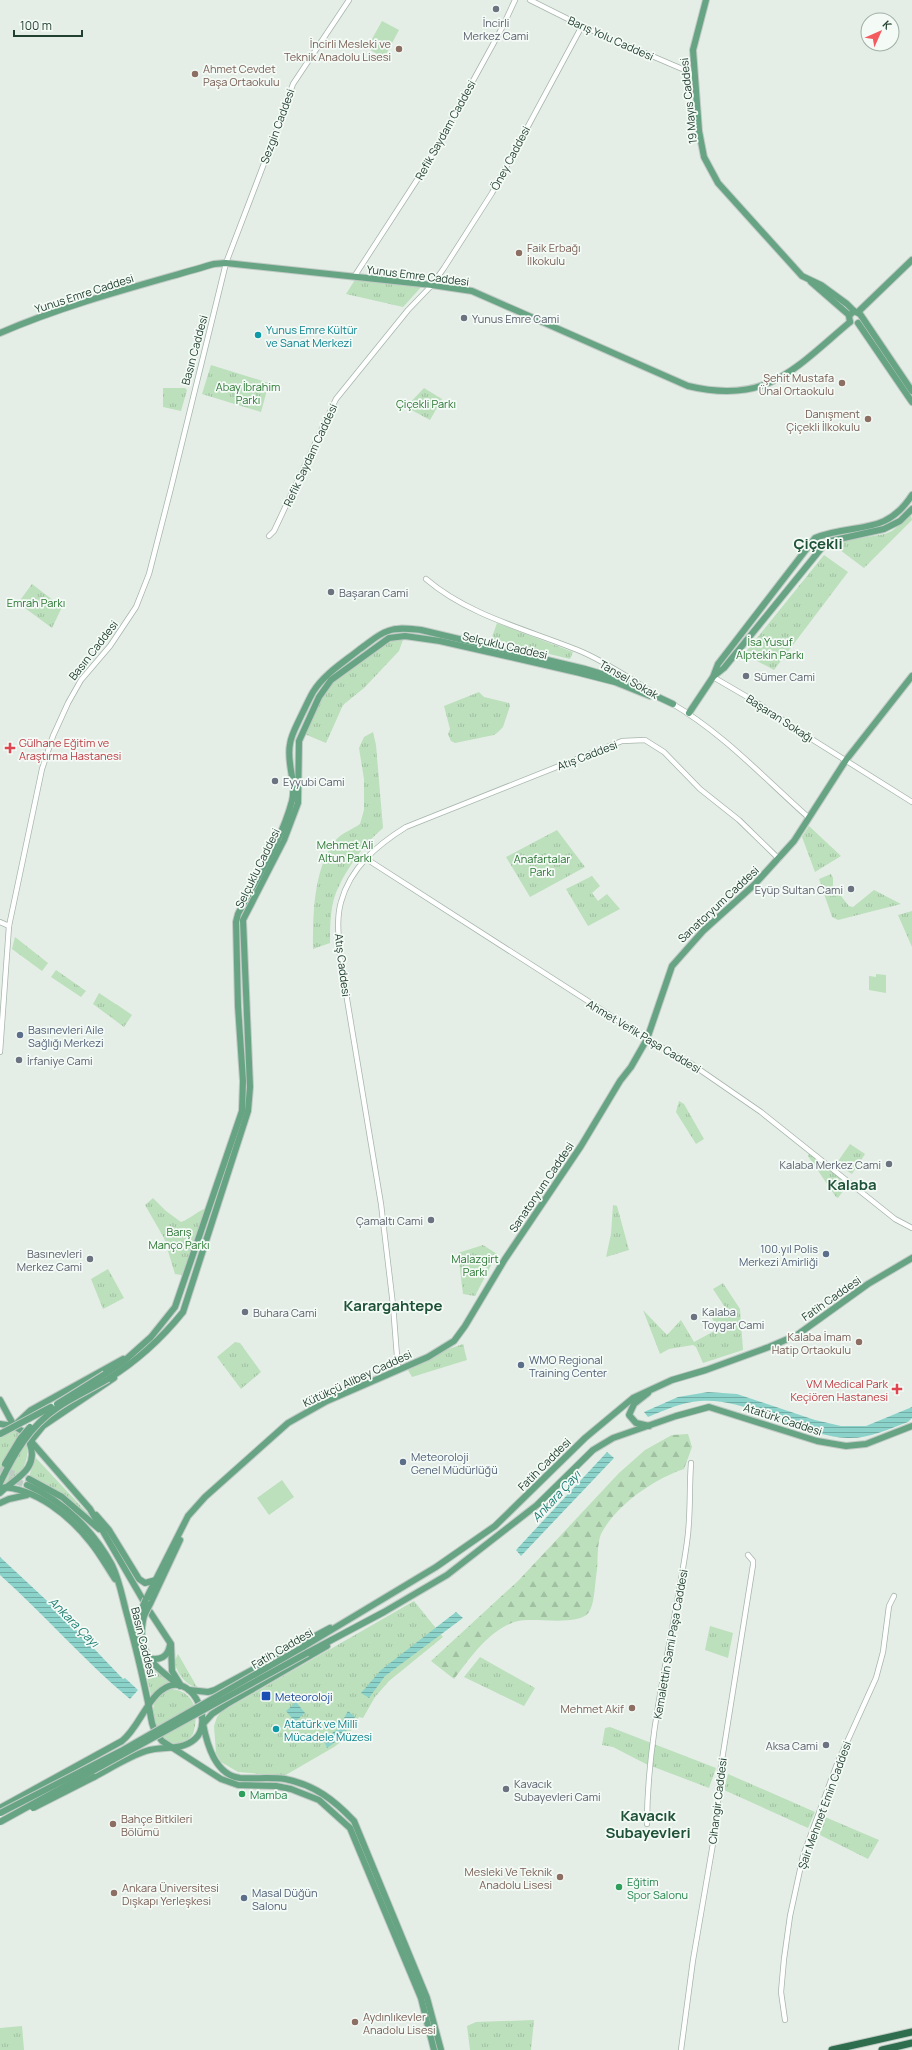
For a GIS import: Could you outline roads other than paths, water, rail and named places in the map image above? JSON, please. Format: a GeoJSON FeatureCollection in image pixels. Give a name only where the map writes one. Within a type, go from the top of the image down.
{"type":"FeatureCollection","features":[{"type":"Feature","properties":{"kind":"highway"},"geometry":{"type":"LineString","coordinates":[[832,2050],[912,2032]]}},
{"type":"Feature","properties":{"kind":"highway"},"geometry":{"type":"LineString","coordinates":[[882,2050],[912,2042]]}},
{"type":"Feature","properties":{"kind":"main road","name":"19 Mayıs Caddesi"},"geometry":{"type":"LineString","coordinates":[[706,0],[693,50],[699,131],[704,157],[718,183],[802,276],[847,304],[856,316]]}},
{"type":"Feature","properties":{"kind":"main road"},"geometry":{"type":"LineString","coordinates":[[856,316],[912,260]]}},
{"type":"Feature","properties":{"kind":"main road","name":"Yunus Emre Caddesi"},"geometry":{"type":"LineString","coordinates":[[0,333],[38,318],[108,295],[214,264],[226,263],[432,285],[472,292],[688,386],[709,391],[748,390],[771,382],[801,362],[850,322],[854,324],[856,316]]}},
{"type":"Feature","properties":{"kind":"main road"},"geometry":{"type":"LineString","coordinates":[[856,316],[912,391]]}},
{"type":"Feature","properties":{"kind":"main road"},"geometry":{"type":"LineString","coordinates":[[856,316],[912,402]]}},
{"type":"Feature","properties":{"kind":"main road"},"geometry":{"type":"LineString","coordinates":[[689,713],[713,677],[718,664],[815,538],[876,525],[890,519],[905,506],[912,495]]}},
{"type":"Feature","properties":{"kind":"main road"},"geometry":{"type":"LineString","coordinates":[[713,677],[724,668],[824,545],[830,541],[884,530],[900,521],[912,509]]}},
{"type":"Feature","properties":{"kind":"main road","name":"Selçuklu Caddesi"},"geometry":{"type":"LineString","coordinates":[[130,1357],[151,1337],[172,1312],[180,1296],[242,1111],[243,1081],[238,1006],[236,922],[238,914],[272,853],[286,820],[292,800],[293,789],[293,778],[288,759],[290,743],[313,692],[327,675],[380,634],[395,629],[421,630],[622,680],[673,704]]}},
{"type":"Feature","properties":{"kind":"main road","name":"Selçuklu Caddesi"},"geometry":{"type":"LineString","coordinates":[[119,1371],[149,1349],[170,1328],[183,1312],[248,1111],[250,1086],[243,920],[284,840],[298,803],[299,741],[308,718],[326,686],[344,670],[383,641],[395,636],[427,638],[576,669]]}},
{"type":"Feature","properties":{"kind":"main road","name":"Sanatoryum Caddesi"},"geometry":{"type":"LineString","coordinates":[[465,1326],[517,1240],[581,1146],[646,1039],[672,966],[702,931],[754,885],[794,841],[846,760],[912,676]]}},
{"type":"Feature","properties":{"kind":"main road","name":"Fatih Caddesi"},"geometry":{"type":"LineString","coordinates":[[0,1822],[305,1650],[353,1618],[436,1567],[495,1526],[585,1438],[633,1398],[660,1384],[706,1370],[770,1347],[797,1335],[868,1284],[912,1258]]}},
{"type":"Feature","properties":{"kind":"main road","name":"Kütükçü Alibey Caddesi"},"geometry":{"type":"LineString","coordinates":[[141,1664],[137,1628],[146,1601],[188,1516],[211,1492],[288,1423],[327,1401],[428,1357],[454,1341],[465,1326]]}},
{"type":"Feature","properties":{"kind":"main road"},"geometry":{"type":"LineString","coordinates":[[0,1483],[17,1451],[34,1428],[58,1408],[106,1377],[130,1357]]}},
{"type":"Feature","properties":{"kind":"main road"},"geometry":{"type":"LineString","coordinates":[[14,1426],[32,1409],[130,1357]]}},
{"type":"Feature","properties":{"kind":"main road"},"geometry":{"type":"LineString","coordinates":[[0,1434],[119,1371]]}},
{"type":"Feature","properties":{"kind":"main road"},"geometry":{"type":"LineString","coordinates":[[0,1493],[3,1488],[19,1479],[29,1467],[32,1457],[30,1442],[44,1425],[113,1379],[119,1371]]}},
{"type":"Feature","properties":{"kind":"main road"},"geometry":{"type":"LineString","coordinates":[[649,1426],[632,1420],[629,1415],[630,1409],[640,1399],[660,1384]]}},
{"type":"Feature","properties":{"kind":"main road"},"geometry":{"type":"LineString","coordinates":[[0,1400],[14,1426],[25,1435],[109,1530],[139,1579],[145,1583],[156,1580]]}},
{"type":"Feature","properties":{"kind":"main road","name":"Atatürk Caddesi"},"geometry":{"type":"LineString","coordinates":[[649,1426],[676,1416],[709,1407],[817,1441],[846,1446],[866,1444],[912,1426]]}},
{"type":"Feature","properties":{"kind":"main road"},"geometry":{"type":"LineString","coordinates":[[0,1474],[24,1434],[51,1408]]}},
{"type":"Feature","properties":{"kind":"main road"},"geometry":{"type":"LineString","coordinates":[[32,1409],[30,1413],[32,1420],[36,1424],[44,1425]]}},
{"type":"Feature","properties":{"kind":"main road"},"geometry":{"type":"LineString","coordinates":[[0,1424],[14,1426]]}},
{"type":"Feature","properties":{"kind":"main road","name":"Fatih Caddesi"},"geometry":{"type":"LineString","coordinates":[[0,1813],[122,1751],[305,1650],[384,1612],[447,1575],[537,1505],[593,1450],[613,1438],[649,1426]]}},
{"type":"Feature","properties":{"kind":"main road"},"geometry":{"type":"LineString","coordinates":[[104,1534],[62,1497],[28,1482],[57,1502],[81,1524],[104,1552],[112,1565],[119,1583]]}},
{"type":"Feature","properties":{"kind":"main road"},"geometry":{"type":"LineString","coordinates":[[3,1488],[30,1494],[49,1504],[76,1526],[92,1544],[119,1583]]}},
{"type":"Feature","properties":{"kind":"main road"},"geometry":{"type":"LineString","coordinates":[[0,1503],[14,1497],[30,1494]]}},
{"type":"Feature","properties":{"kind":"main road","name":"Basın Caddesi"},"geometry":{"type":"LineString","coordinates":[[90,1508],[104,1534],[146,1601]]}},
{"type":"Feature","properties":{"kind":"main road","name":"Kütükçü Alibey Caddesi"},"geometry":{"type":"LineString","coordinates":[[146,1601],[176,1550],[188,1516]]}},
{"type":"Feature","properties":{"kind":"main road","name":"Basın Caddesi"},"geometry":{"type":"LineString","coordinates":[[119,1583],[141,1664],[150,1705]]}},
{"type":"Feature","properties":{"kind":"main road","name":"Basın Caddesi"},"geometry":{"type":"LineString","coordinates":[[150,1612],[171,1644],[172,1671],[182,1687]]}},
{"type":"Feature","properties":{"kind":"main road","name":"Kütükçü Alibey Caddesi"},"geometry":{"type":"LineString","coordinates":[[142,1614],[142,1637],[148,1658],[158,1669],[182,1687]]}},
{"type":"Feature","properties":{"kind":"main road"},"geometry":{"type":"LineString","coordinates":[[0,1808],[86,1763],[127,1738],[160,1691],[170,1686],[208,1692],[215,1690],[320,1632],[353,1618]]}},
{"type":"Feature","properties":{"kind":"main road"},"geometry":{"type":"LineString","coordinates":[[0,1826],[145,1751],[185,1747],[201,1731],[203,1724],[212,1714],[308,1658],[351,1629]]}},
{"type":"Feature","properties":{"kind":"main road"},"geometry":{"type":"LineString","coordinates":[[148,1658],[161,1659],[166,1656],[171,1644]]}},
{"type":"Feature","properties":{"kind":"main road"},"geometry":{"type":"LineString","coordinates":[[189,1690],[200,1708],[206,1743],[216,1764],[225,1772],[238,1778],[273,1778],[312,1787],[339,1805],[354,1821],[427,1998],[441,2050]]}},
{"type":"Feature","properties":{"kind":"main road"},"geometry":{"type":"LineString","coordinates":[[150,1705],[152,1723],[155,1732],[162,1741],[221,1779],[238,1784],[276,1786],[291,1789],[319,1800],[350,1828],[421,1998],[434,2050]]}},
{"type":"Feature","properties":{"kind":"street","name":"Sezgin Caddesi"},"geometry":{"type":"LineString","coordinates":[[226,263],[274,140],[292,84],[349,0]]}},
{"type":"Feature","properties":{"kind":"street","name":"Refik Saydam Caddesi"},"geometry":{"type":"LineString","coordinates":[[354,276],[428,163],[503,26],[515,0]]}},
{"type":"Feature","properties":{"kind":"street","name":"Barış Yolu Caddesi"},"geometry":{"type":"LineString","coordinates":[[530,0],[582,26],[694,74]]}},
{"type":"Feature","properties":{"kind":"street","name":"Öney Caddesi"},"geometry":{"type":"LineString","coordinates":[[432,285],[492,193],[582,26]]}},
{"type":"Feature","properties":{"kind":"street","name":"Basın Caddesi"},"geometry":{"type":"LineString","coordinates":[[0,1052],[10,926],[32,811],[42,769],[53,736],[68,703],[81,680],[110,646],[136,607],[148,574],[172,488],[226,263]]}},
{"type":"Feature","properties":{"kind":"street","name":"Refik Saydam Caddesi"},"geometry":{"type":"LineString","coordinates":[[269,536],[274,531],[336,399],[408,310],[432,285]]}},
{"type":"Feature","properties":{"kind":"street","name":"Tansel Sokak"},"geometry":{"type":"LineString","coordinates":[[426,579],[438,589],[475,610],[582,652],[689,713],[723,740],[808,817]]}},
{"type":"Feature","properties":{"kind":"street","name":"Başaran Sokağı"},"geometry":{"type":"LineString","coordinates":[[713,677],[756,702],[802,733],[912,802]]}},
{"type":"Feature","properties":{"kind":"street","name":"Atış Caddesi"},"geometry":{"type":"LineString","coordinates":[[398,1370],[393,1305],[379,1189],[339,942],[338,927],[341,902],[351,880],[365,858],[383,841],[406,827],[622,741],[639,739],[645,740],[664,752],[700,789],[739,820],[779,859]]}},
{"type":"Feature","properties":{"kind":"street","name":"Ahmet Vefik Paşa Caddesi"},"geometry":{"type":"LineString","coordinates":[[365,858],[646,1039],[690,1062],[761,1112],[895,1219],[912,1228]]}},
{"type":"Feature","properties":{"kind":"street"},"geometry":{"type":"LineString","coordinates":[[0,922],[10,926]]}},
{"type":"Feature","properties":{"kind":"street","name":"Kemalettin Sami Paşa Caddesi"},"geometry":{"type":"LineString","coordinates":[[647,1824],[647,1797],[654,1741],[691,1514],[691,1463]]}},
{"type":"Feature","properties":{"kind":"street","name":"Cihangir Caddesi"},"geometry":{"type":"LineString","coordinates":[[681,2050],[693,1960],[716,1826],[721,1766],[753,1565],[753,1561],[748,1555]]}},
{"type":"Feature","properties":{"kind":"street","name":"Şair Mehmet Emin Caddesi"},"geometry":{"type":"LineString","coordinates":[[785,2020],[781,1992],[784,1959],[790,1916],[803,1856],[837,1764],[876,1678],[883,1652],[889,1606],[894,1596]]}},
{"type":"Feature","properties":{"kind":"water"},"geometry":{"type":"Polygon","coordinates":[[[708,1392],[737,1394],[815,1420],[841,1426],[866,1426],[912,1407],[912,1418],[908,1422],[878,1433],[863,1437],[847,1438],[813,1431],[748,1408],[723,1402],[700,1401],[687,1403],[648,1417],[644,1412],[678,1397],[708,1392]]]}},
{"type":"Feature","properties":{"kind":"water"},"geometry":{"type":"Polygon","coordinates":[[[607,1452],[614,1458],[521,1556],[516,1550],[607,1452]]]}},
{"type":"Feature","properties":{"kind":"water"},"geometry":{"type":"Polygon","coordinates":[[[0,1557],[58,1611],[123,1679],[125,1678],[138,1690],[130,1699],[0,1575],[0,1557]]]}},
{"type":"Feature","properties":{"kind":"water"},"geometry":{"type":"Polygon","coordinates":[[[456,1612],[463,1618],[385,1676],[369,1698],[361,1693],[381,1670],[456,1612]]]}},
{"type":"Feature","properties":{"kind":"water"},"geometry":{"type":"Polygon","coordinates":[[[296,1702],[305,1713],[295,1722],[286,1711],[296,1702]]]}},
{"type":"Feature","properties":{"kind":"water"},"geometry":{"type":"Polygon","coordinates":[[[348,1711],[355,1717],[350,1726],[327,1748],[323,1739],[338,1729],[348,1711]]]}},
{"type":"Feature","properties":{"kind":"tunnel"},"geometry":{"type":"LineString","coordinates":[[0,1469],[29,1479]]}},
{"type":"Feature","properties":{"kind":"tunnel"},"geometry":{"type":"LineString","coordinates":[[0,1476],[27,1485]]}},
{"type":"Feature","properties":{"kind":"place","name":"İncirli Merkez Cami"},"geometry":{"type":"Point","coordinates":[496,9]}},
{"type":"Feature","properties":{"kind":"place","name":"İncirli Mesleki ve Teknik Anadolu Lisesi"},"geometry":{"type":"Point","coordinates":[399,49]}},
{"type":"Feature","properties":{"kind":"place","name":"Ahmet Cevdet Paşa Ortaokulu"},"geometry":{"type":"Point","coordinates":[195,74]}},
{"type":"Feature","properties":{"kind":"place","name":"Faik Erbağı İlkokulu"},"geometry":{"type":"Point","coordinates":[519,253]}},
{"type":"Feature","properties":{"kind":"place","name":"Yunus Emre Cami"},"geometry":{"type":"Point","coordinates":[464,318]}},
{"type":"Feature","properties":{"kind":"place","name":"Yunus Emre Kültür ve Sanat Merkezi"},"geometry":{"type":"Point","coordinates":[258,335]}},
{"type":"Feature","properties":{"kind":"place","name":"Şehit Mustafa Ünal Ortaokulu"},"geometry":{"type":"Point","coordinates":[842,383]}},
{"type":"Feature","properties":{"kind":"place","name":"Danışment Çiçekli İlkokulu"},"geometry":{"type":"Point","coordinates":[868,419]}},
{"type":"Feature","properties":{"kind":"place","name":"Başaran Cami"},"geometry":{"type":"Point","coordinates":[331,592]}},
{"type":"Feature","properties":{"kind":"place","name":"Sümer Cami"},"geometry":{"type":"Point","coordinates":[746,676]}},
{"type":"Feature","properties":{"kind":"place","name":"Gülhane Eğitim ve Araştırma Hastanesi"},"geometry":{"type":"Point","coordinates":[10,748]}},
{"type":"Feature","properties":{"kind":"place","name":"Eyyubi Cami"},"geometry":{"type":"Point","coordinates":[275,781]}},
{"type":"Feature","properties":{"kind":"place","name":"Eyüp Sultan Cami"},"geometry":{"type":"Point","coordinates":[851,889]}},
{"type":"Feature","properties":{"kind":"place","name":"Basınevleri Aile Sağlığı Merkezi"},"geometry":{"type":"Point","coordinates":[20,1035]}},
{"type":"Feature","properties":{"kind":"place","name":"İrfaniye Cami"},"geometry":{"type":"Point","coordinates":[19,1060]}},
{"type":"Feature","properties":{"kind":"place","name":"Kalaba Merkez Cami"},"geometry":{"type":"Point","coordinates":[889,1164]}},
{"type":"Feature","properties":{"kind":"place","name":"Çamaltı Cami"},"geometry":{"type":"Point","coordinates":[431,1220]}},
{"type":"Feature","properties":{"kind":"place","name":"100.yıl Polis Merkezi Amirliği"},"geometry":{"type":"Point","coordinates":[826,1254]}},
{"type":"Feature","properties":{"kind":"place","name":"Basınevleri Merkez Cami"},"geometry":{"type":"Point","coordinates":[90,1259]}},
{"type":"Feature","properties":{"kind":"place","name":"Buhara Cami"},"geometry":{"type":"Point","coordinates":[245,1312]}},
{"type":"Feature","properties":{"kind":"place","name":"Kalaba Toygar Cami"},"geometry":{"type":"Point","coordinates":[694,1317]}},
{"type":"Feature","properties":{"kind":"place","name":"Kalaba İmam Hatip Ortaokulu"},"geometry":{"type":"Point","coordinates":[859,1342]}},
{"type":"Feature","properties":{"kind":"place","name":"WMO Regional Training Center"},"geometry":{"type":"Point","coordinates":[521,1365]}},
{"type":"Feature","properties":{"kind":"place","name":"VM Medical Park Keçiören Hastanesi"},"geometry":{"type":"Point","coordinates":[897,1389]}},
{"type":"Feature","properties":{"kind":"place","name":"Meteoroloji Genel Müdürlüğü"},"geometry":{"type":"Point","coordinates":[403,1462]}},
{"type":"Feature","properties":{"kind":"place","name":"Meteoroloji"},"geometry":{"type":"Point","coordinates":[266,1696]}},
{"type":"Feature","properties":{"kind":"place","name":"Mehmet Akif"},"geometry":{"type":"Point","coordinates":[632,1708]}},
{"type":"Feature","properties":{"kind":"place","name":"Atatürk ve Millî Mücadele Müzesi"},"geometry":{"type":"Point","coordinates":[276,1729]}},
{"type":"Feature","properties":{"kind":"place","name":"Aksa Cami"},"geometry":{"type":"Point","coordinates":[826,1745]}},
{"type":"Feature","properties":{"kind":"place","name":"Kavacık Subayevleri Cami"},"geometry":{"type":"Point","coordinates":[506,1789]}},
{"type":"Feature","properties":{"kind":"place","name":"Mamba"},"geometry":{"type":"Point","coordinates":[242,1794]}},
{"type":"Feature","properties":{"kind":"place","name":"Bahçe Bitkileri Bölümü"},"geometry":{"type":"Point","coordinates":[113,1824]}},
{"type":"Feature","properties":{"kind":"place","name":"Mesleki Ve Teknik Anadolu Lisesi"},"geometry":{"type":"Point","coordinates":[560,1877]}},
{"type":"Feature","properties":{"kind":"place","name":"Eğitim Spor Salonu"},"geometry":{"type":"Point","coordinates":[619,1887]}},
{"type":"Feature","properties":{"kind":"place","name":"Ankara Üniversitesi Dışkapı Yerleşkesi"},"geometry":{"type":"Point","coordinates":[114,1893]}},
{"type":"Feature","properties":{"kind":"place","name":"Masal Düğün Salonu"},"geometry":{"type":"Point","coordinates":[244,1898]}},
{"type":"Feature","properties":{"kind":"place","name":"Aydınlıkevler Anadolu Lisesi"},"geometry":{"type":"Point","coordinates":[355,2022]}},
{"type":"Feature","properties":{"kind":"district","name":"Çiçekli"},"geometry":{"type":"Point","coordinates":[818,543]}},
{"type":"Feature","properties":{"kind":"district","name":"Kalaba"},"geometry":{"type":"Point","coordinates":[852,1184]}},
{"type":"Feature","properties":{"kind":"district","name":"Karargahtepe"},"geometry":{"type":"Point","coordinates":[393,1305]}},
{"type":"Feature","properties":{"kind":"district","name":"Kavacık Subayevleri"},"geometry":{"type":"Point","coordinates":[648,1824]}},
{"type":"Feature","properties":{"kind":"park label","name":"Abay İbrahim Parkı"},"geometry":{"type":"Point","coordinates":[248,392]}},
{"type":"Feature","properties":{"kind":"park label","name":"Çiçekli Parkı"},"geometry":{"type":"Point","coordinates":[426,403]}},
{"type":"Feature","properties":{"kind":"park label","name":"Emrah Parkı"},"geometry":{"type":"Point","coordinates":[36,602]}},
{"type":"Feature","properties":{"kind":"park label","name":"İsa Yusuf Alptekin Parkı"},"geometry":{"type":"Point","coordinates":[770,647]}},
{"type":"Feature","properties":{"kind":"park label","name":"Mehmet Ali Altun Parkı"},"geometry":{"type":"Point","coordinates":[345,850]}},
{"type":"Feature","properties":{"kind":"park label","name":"Anafartalar Parkı"},"geometry":{"type":"Point","coordinates":[542,864]}},
{"type":"Feature","properties":{"kind":"park label","name":"Barış Manço Parkı"},"geometry":{"type":"Point","coordinates":[179,1237]}},
{"type":"Feature","properties":{"kind":"park label","name":"Malazgirt Parkı"},"geometry":{"type":"Point","coordinates":[475,1264]}},
{"type":"Feature","properties":{"kind":"water label","name":"Ankara Çayı"},"geometry":{"type":"Point","coordinates":[556,1496]}},
{"type":"Feature","properties":{"kind":"water label","name":"Ankara Çayı"},"geometry":{"type":"Point","coordinates":[74,1622]}}]}
